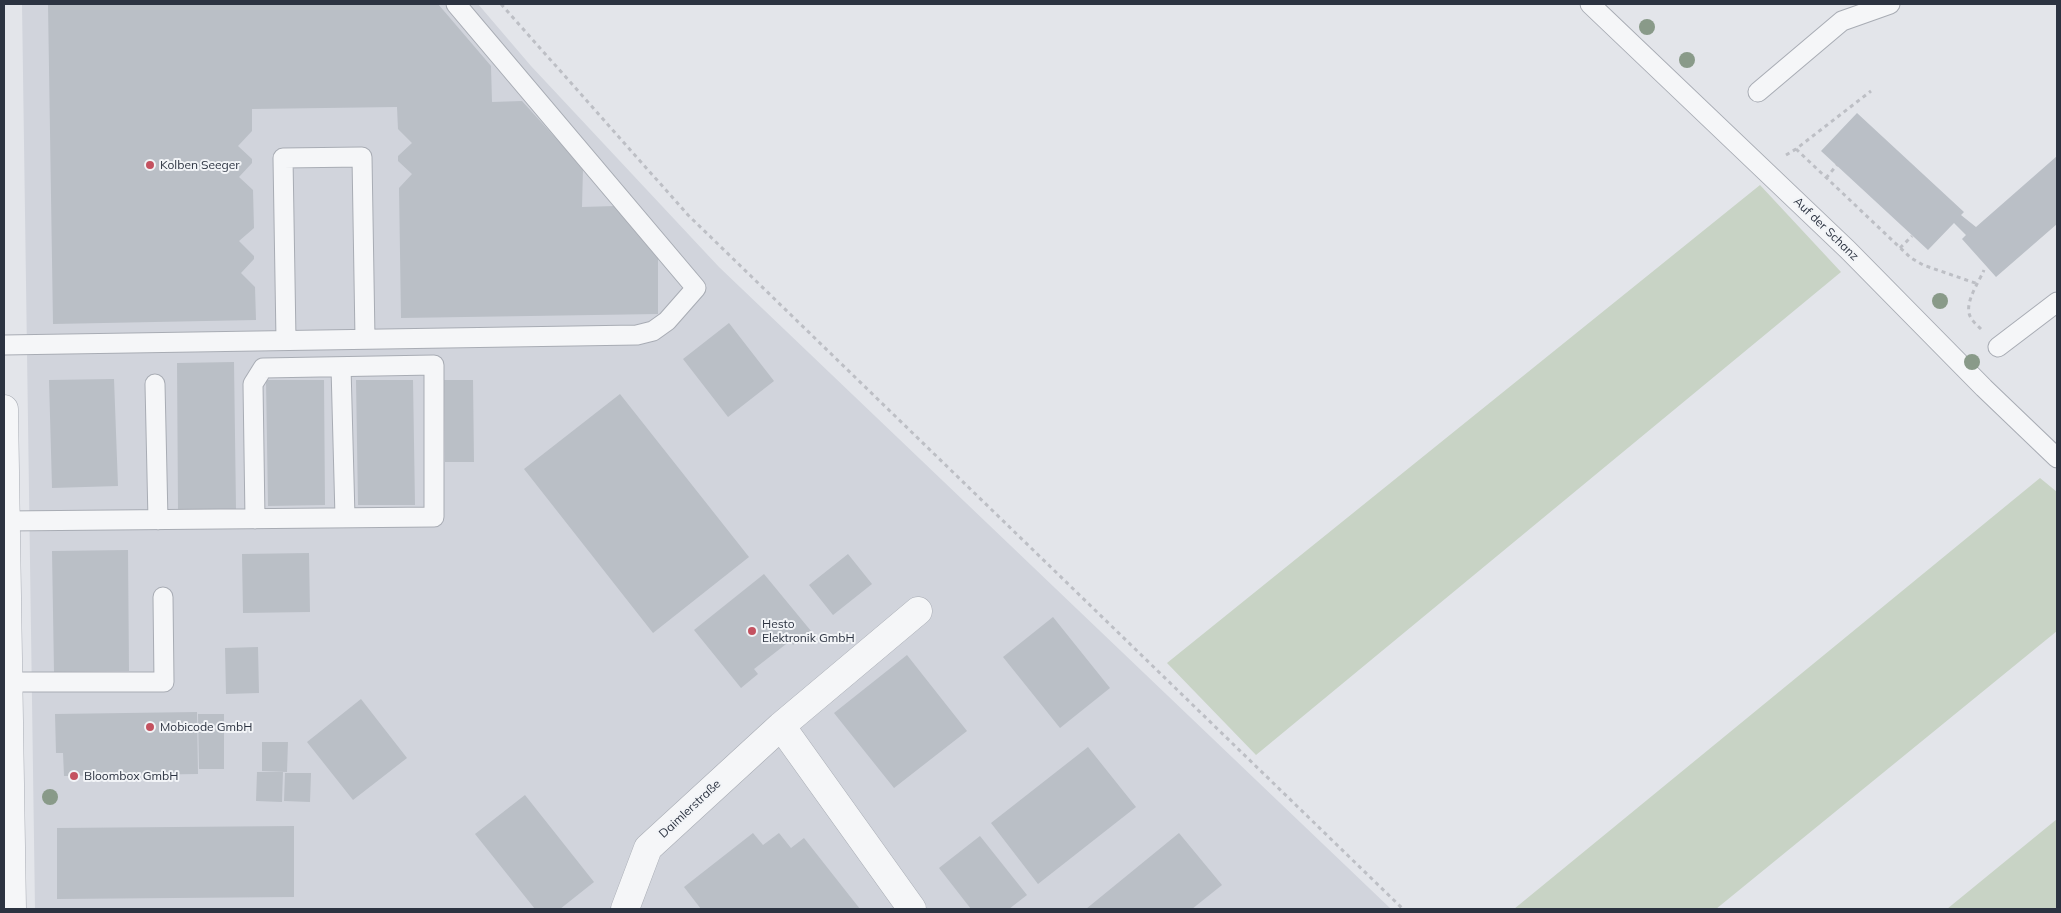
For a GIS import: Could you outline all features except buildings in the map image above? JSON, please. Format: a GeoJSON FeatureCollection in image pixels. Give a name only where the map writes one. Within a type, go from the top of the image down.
{"type":"FeatureCollection","features":[{"type":"Feature","properties":{"kind":"street"},"geometry":{"type":"LineString","coordinates":[[4,409],[12,909]]}},
{"type":"Feature","properties":{"kind":"street","name":"Daimlerstraße"},"geometry":{"type":"LineString","coordinates":[[625,909],[648,848],[781,726],[918,611]]}},
{"type":"Feature","properties":{"kind":"street"},"geometry":{"type":"LineString","coordinates":[[781,726],[912,909]]}},
{"type":"Feature","properties":{"kind":"lane"},"geometry":{"type":"LineString","coordinates":[[4,345],[637,335],[653,331],[667,321],[696,288],[456,4]]}},
{"type":"Feature","properties":{"kind":"lane","name":"Auf der Schanz"},"geometry":{"type":"LineString","coordinates":[[1590,4],[1848,250],[1984,388],[2057,458]]}},
{"type":"Feature","properties":{"kind":"lane"},"geometry":{"type":"LineString","coordinates":[[1758,92],[1842,21],[1890,4]]}},
{"type":"Feature","properties":{"kind":"lane"},"geometry":{"type":"LineString","coordinates":[[286,340],[283,158],[352,157],[362,157],[365,339]]}},
{"type":"Feature","properties":{"kind":"lane"},"geometry":{"type":"LineString","coordinates":[[1998,347],[2057,302]]}},
{"type":"Feature","properties":{"kind":"lane"},"geometry":{"type":"LineString","coordinates":[[6,521],[434,517],[434,365],[263,368],[253,384],[255,518]]}},
{"type":"Feature","properties":{"kind":"lane"},"geometry":{"type":"LineString","coordinates":[[341,367],[346,517]]}},
{"type":"Feature","properties":{"kind":"lane"},"geometry":{"type":"LineString","coordinates":[[156,384],[158,520]]}},
{"type":"Feature","properties":{"kind":"lane"},"geometry":{"type":"LineString","coordinates":[[8,682],[164,682],[163,597]]}},
{"type":"Feature","properties":{"kind":"path"},"geometry":{"type":"LineString","coordinates":[[501,4],[688,215],[1403,909]]}},
{"type":"Feature","properties":{"kind":"path"},"geometry":{"type":"LineString","coordinates":[[1871,91],[1796,149],[1911,258],[1923,265],[1978,284]]}},
{"type":"Feature","properties":{"kind":"path"},"geometry":{"type":"LineString","coordinates":[[1826,178],[1837,165]]}},
{"type":"Feature","properties":{"kind":"path"},"geometry":{"type":"LineString","coordinates":[[1900,248],[1912,236]]}},
{"type":"Feature","properties":{"kind":"path"},"geometry":{"type":"LineString","coordinates":[[1984,270],[1970,304],[1970,316],[1998,347]]}},
{"type":"Feature","properties":{"kind":"shaded area"},"geometry":{"type":"Polygon","coordinates":[[[22,4],[478,4],[531,66],[719,267],[1391,909],[35,909],[22,4]]]}},
{"type":"Feature","properties":{"kind":"green space"},"geometry":{"type":"Polygon","coordinates":[[[1760,185],[1841,272],[1256,755],[1167,663],[1760,185]]]}},
{"type":"Feature","properties":{"kind":"green space"},"geometry":{"type":"Polygon","coordinates":[[[2040,478],[2057,492],[2057,631],[1716,909],[1514,909],[2040,478]]]}},
{"type":"Feature","properties":{"kind":"green space"},"geometry":{"type":"Polygon","coordinates":[[[2057,819],[2057,909],[1947,909],[2057,819]]]}},
{"type":"Feature","properties":{"kind":"place","name":"Kolben Seeger"},"geometry":{"type":"Point","coordinates":[150,165]}},
{"type":"Feature","properties":{"kind":"place","name":"Hesto Elektronik GmbH"},"geometry":{"type":"Point","coordinates":[752,631]}},
{"type":"Feature","properties":{"kind":"place","name":"Mobicode GmbH"},"geometry":{"type":"Point","coordinates":[150,727]}},
{"type":"Feature","properties":{"kind":"place","name":"Bloombox GmbH"},"geometry":{"type":"Point","coordinates":[74,776]}}]}
